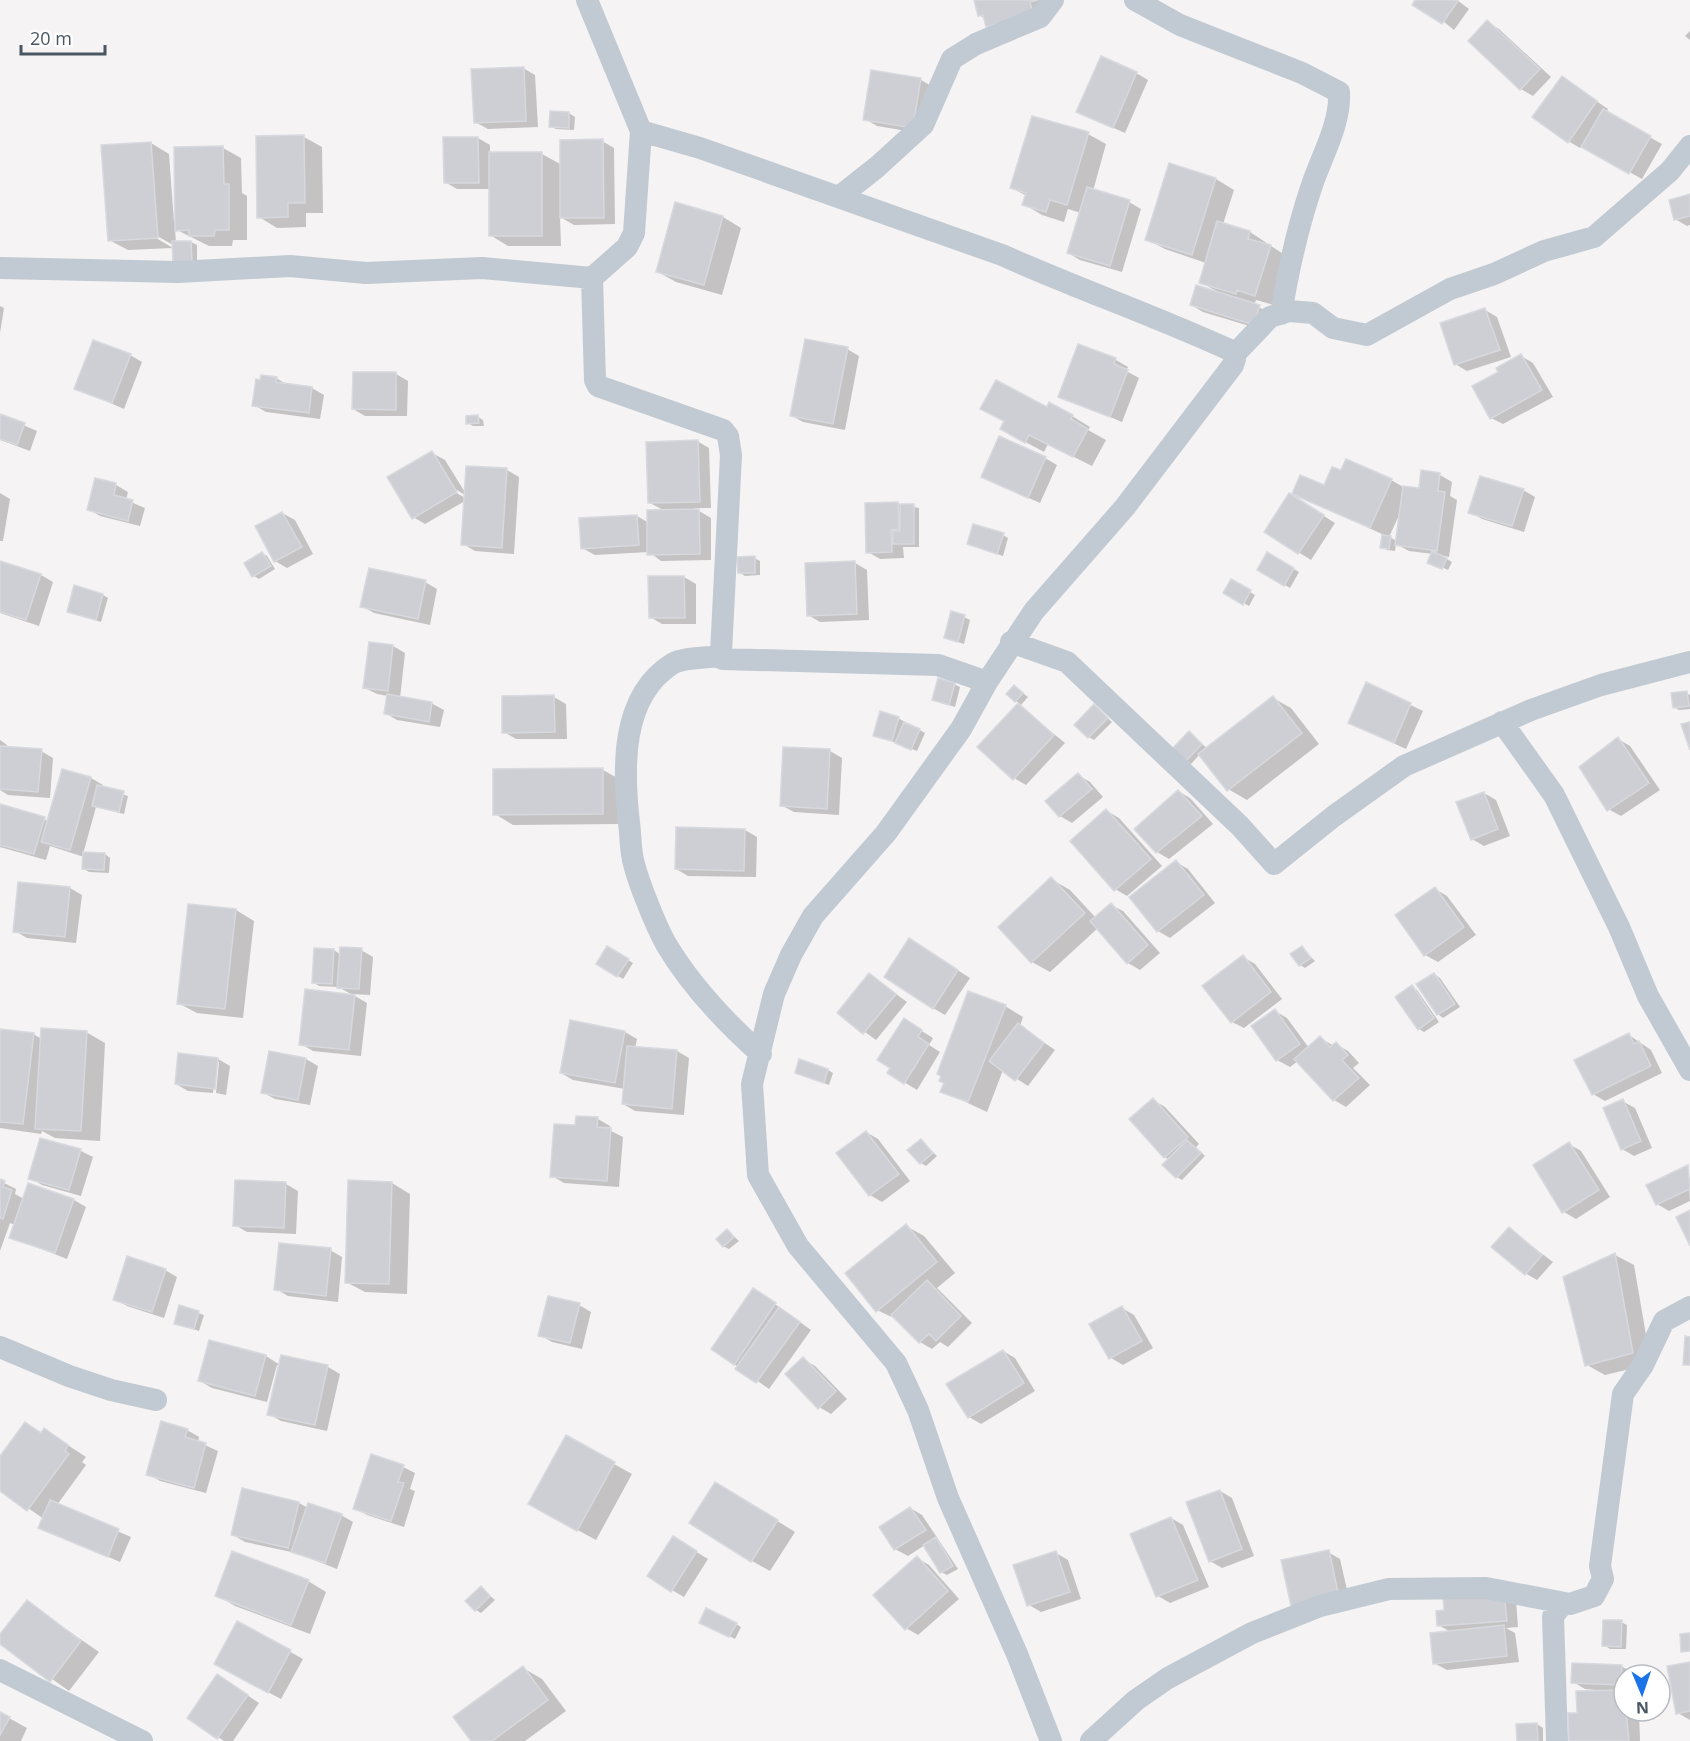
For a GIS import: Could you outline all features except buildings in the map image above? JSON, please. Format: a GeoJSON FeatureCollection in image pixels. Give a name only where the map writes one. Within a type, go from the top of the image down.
{"type":"FeatureCollection","features":[{"type":"Feature","properties":{"kind":"street"},"geometry":{"type":"LineString","coordinates":[[0,268],[178,272],[290,266],[366,273],[482,268],[592,278],[627,247],[634,233],[641,131],[587,0]]}},
{"type":"Feature","properties":{"kind":"street"},"geometry":{"type":"LineString","coordinates":[[839,197],[878,167],[922,126],[952,59],[976,44],[1040,17],[1053,0]]}},
{"type":"Feature","properties":{"kind":"street"},"geometry":{"type":"LineString","coordinates":[[1136,0],[1180,25],[1302,73],[1339,92],[1340,107],[1290,255],[1281,314]]}},
{"type":"Feature","properties":{"kind":"street"},"geometry":{"type":"LineString","coordinates":[[641,131],[700,148],[1002,255],[1050,277],[1165,320],[1232,351],[1234,355]]}},
{"type":"Feature","properties":{"kind":"street"},"geometry":{"type":"LineString","coordinates":[[1051,1741],[1017,1654],[948,1498],[918,1410],[896,1363],[798,1246],[758,1175],[752,1084],[774,994],[791,955],[813,916],[886,833],[961,729],[1011,642],[1034,611],[1125,507],[1233,365],[1234,355],[1270,317],[1289,311],[1313,313],[1333,328],[1367,335],[1450,289],[1494,274],[1544,251],[1594,237],[1670,171],[1690,146]]}},
{"type":"Feature","properties":{"kind":"street"},"geometry":{"type":"LineString","coordinates":[[592,278],[595,380],[598,386],[723,430],[728,436],[731,455],[721,656]]}},
{"type":"Feature","properties":{"kind":"street"},"geometry":{"type":"LineString","coordinates":[[1011,642],[1067,662],[1240,826],[1274,864],[1334,816],[1404,766],[1502,722],[1601,685],[1690,662]]}},
{"type":"Feature","properties":{"kind":"street"},"geometry":{"type":"LineString","coordinates":[[761,1054],[732,1028],[700,992],[665,943],[634,864],[627,807],[625,761],[635,712],[646,689],[673,663],[721,656],[726,660],[938,664],[987,682]]}},
{"type":"Feature","properties":{"kind":"street"},"geometry":{"type":"LineString","coordinates":[[1502,722],[1554,795],[1619,927],[1648,996],[1690,1070]]}},
{"type":"Feature","properties":{"kind":"street"},"geometry":{"type":"LineString","coordinates":[[1091,1741],[1136,1700],[1168,1678],[1252,1633],[1320,1606],[1389,1589],[1486,1588],[1570,1604],[1594,1596],[1603,1579],[1600,1566],[1623,1394],[1643,1365],[1664,1321],[1690,1307]]}},
{"type":"Feature","properties":{"kind":"street"},"geometry":{"type":"LineString","coordinates":[[0,1347],[69,1376],[111,1390],[156,1400]]}},
{"type":"Feature","properties":{"kind":"street"},"geometry":{"type":"LineString","coordinates":[[1557,1741],[1553,1616],[1564,1603]]}},
{"type":"Feature","properties":{"kind":"street"},"geometry":{"type":"LineString","coordinates":[[2,1669],[142,1741]]}}]}
